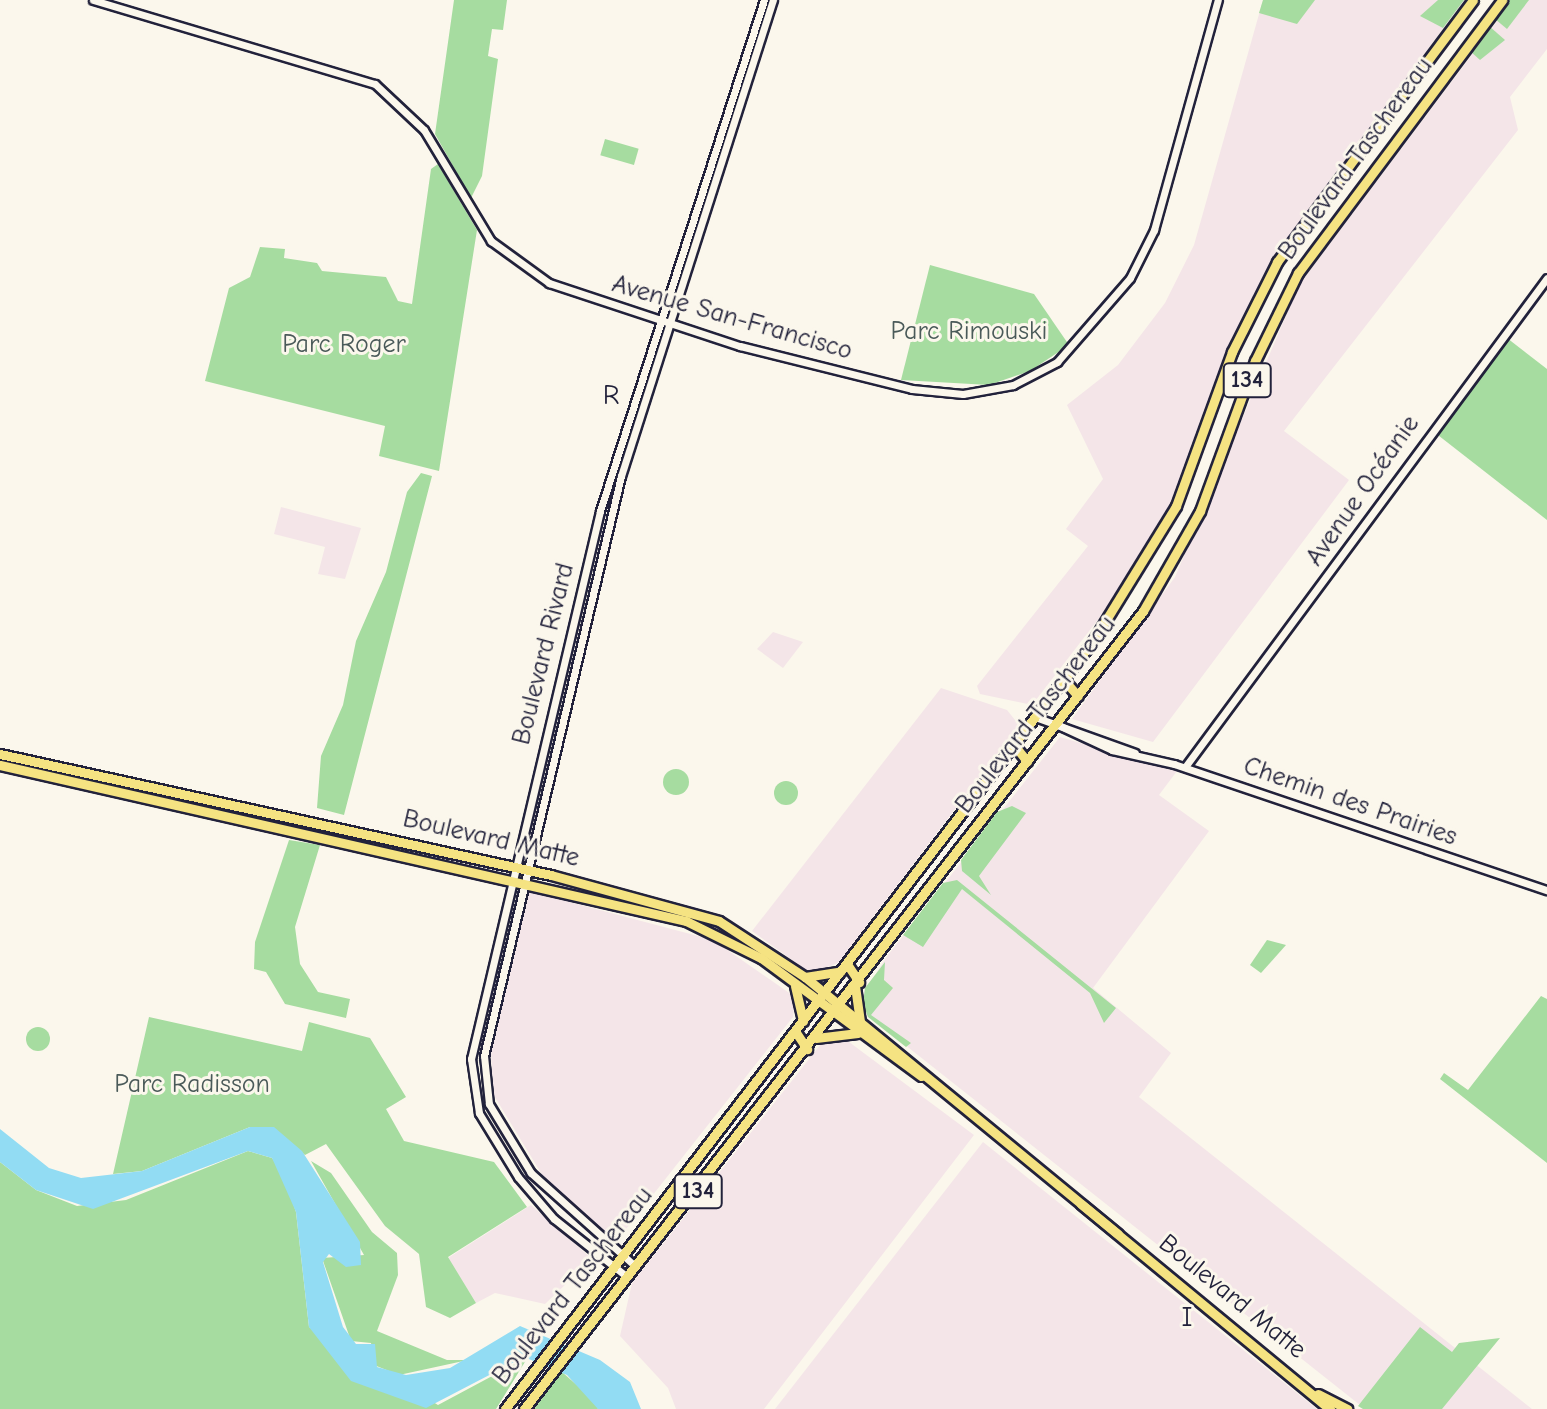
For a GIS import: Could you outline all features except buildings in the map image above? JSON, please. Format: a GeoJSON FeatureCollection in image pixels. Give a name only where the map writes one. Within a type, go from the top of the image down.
{"type":"FeatureCollection","features":[{"type":"Feature","properties":{"kind":"main road","name":"Boulevard Taschereau"},"geometry":{"type":"LineString","coordinates":[[505,1409],[1064,680],[1169,520],[1233,349],[1277,262],[1473,0]]}},
{"type":"Feature","properties":{"kind":"main road","name":"Boulevard Taschereau"},"geometry":{"type":"LineString","coordinates":[[524,1409],[816,1038],[1078,696],[1187,537],[1267,331],[1303,265],[1501,1]]}},
{"type":"Feature","properties":{"kind":"main road"},"geometry":{"type":"LineString","coordinates":[[1064,680],[1078,696]]}},
{"type":"Feature","properties":{"kind":"main road"},"geometry":{"type":"LineString","coordinates":[[1014,745],[1027,761]]}},
{"type":"Feature","properties":{"kind":"main road","name":"Boulevard Matte"},"geometry":{"type":"LineString","coordinates":[[0,754],[524,869],[694,911],[748,936],[805,977],[821,997]]}},
{"type":"Feature","properties":{"kind":"main road","name":"Boulevard Matte"},"geometry":{"type":"LineString","coordinates":[[0,765],[510,878],[693,924],[821,997],[858,1033],[921,1076]]}},
{"type":"Feature","properties":{"kind":"main road"},"geometry":{"type":"LineString","coordinates":[[805,977],[844,968],[857,984],[860,1021]]}},
{"type":"Feature","properties":{"kind":"main road"},"geometry":{"type":"LineString","coordinates":[[794,983],[803,1021]]}},
{"type":"Feature","properties":{"kind":"main road","name":"Boulevard Matte"},"geometry":{"type":"LineString","coordinates":[[837,1010],[860,1021],[921,1076],[1318,1394],[1347,1409]]}},
{"type":"Feature","properties":{"kind":"main road"},"geometry":{"type":"LineString","coordinates":[[795,1031],[807,1049]]}},
{"type":"Feature","properties":{"kind":"main road"},"geometry":{"type":"LineString","coordinates":[[816,1038],[858,1033]]}},
{"type":"Feature","properties":{"kind":"main road","name":"Boulevard Matte"},"geometry":{"type":"LineString","coordinates":[[1318,1394],[1330,1409]]}},
{"type":"Feature","properties":{"kind":"street","name":"Avenue San-Francisco"},"geometry":{"type":"LineString","coordinates":[[93,0],[368,80],[415,118],[482,229],[513,262],[557,287],[665,322],[931,393],[987,392],[1043,371],[1094,328],[1148,246],[1218,0]]}},
{"type":"Feature","properties":{"kind":"street","name":"Boulevard Rivard"},"geometry":{"type":"LineString","coordinates":[[635,1266],[543,1188],[488,1100],[484,1056],[524,869],[609,518],[665,322],[764,0]]}},
{"type":"Feature","properties":{"kind":"street","name":"Boulevard Rivard"},"geometry":{"type":"LineString","coordinates":[[626,1276],[539,1204],[474,1098],[472,1053],[510,878],[600,511],[773,0]]}},
{"type":"Feature","properties":{"kind":"street","name":"Avenue Océanie"},"geometry":{"type":"LineString","coordinates":[[1185,767],[1547,278]]}},
{"type":"Feature","properties":{"kind":"street","name":"Chemin des Prairies"},"geometry":{"type":"LineString","coordinates":[[1035,717],[1056,724],[1069,735],[1185,767],[1547,890]]}},
{"type":"Feature","properties":{"kind":"shaded area"},"geometry":{"type":"Polygon","coordinates":[[[1263,0],[1464,0],[1270,262],[1225,354],[1171,502],[1120,591],[1032,705],[980,694],[977,686],[1088,546],[1066,529],[1103,479],[1067,405],[1118,365],[1165,303],[1194,245],[1263,0]]]}},
{"type":"Feature","properties":{"kind":"shaded area"},"geometry":{"type":"Polygon","coordinates":[[[1513,0],[1547,0],[1547,49],[1510,97],[1518,130],[1284,431],[1349,480],[1153,742],[1072,719],[1175,577],[1299,285],[1513,0]]]}},
{"type":"Feature","properties":{"kind":"shaded area"},"geometry":{"type":"Polygon","coordinates":[[[281,507],[361,528],[345,579],[318,574],[325,547],[274,534],[281,507]]]}},
{"type":"Feature","properties":{"kind":"shaded area"},"geometry":{"type":"Polygon","coordinates":[[[773,632],[803,642],[783,668],[757,649],[773,632]]]}},
{"type":"Feature","properties":{"kind":"shaded area"},"geometry":{"type":"Polygon","coordinates":[[[941,688],[1007,710],[1019,725],[838,963],[810,973],[752,931],[941,688]]]}},
{"type":"Feature","properties":{"kind":"shaded area"},"geometry":{"type":"Polygon","coordinates":[[[1060,737],[1177,771],[1159,795],[1209,831],[1093,988],[1171,1053],[1139,1097],[1532,1409],[1365,1409],[866,1014],[863,993],[888,955],[1060,737]]]}},
{"type":"Feature","properties":{"kind":"shaded area"},"geometry":{"type":"Polygon","coordinates":[[[528,891],[713,940],[795,997],[793,1017],[615,1243],[552,1191],[493,1094],[491,1050],[528,891]]]}},
{"type":"Feature","properties":{"kind":"shaded area"},"geometry":{"type":"Polygon","coordinates":[[[845,1039],[974,1135],[764,1409],[676,1409],[668,1388],[620,1336],[632,1283],[821,1044],[845,1039]]]}},
{"type":"Feature","properties":{"kind":"shaded area"},"geometry":{"type":"Polygon","coordinates":[[[983,1142],[1287,1385],[1317,1409],[775,1409],[983,1142]]]}},
{"type":"Feature","properties":{"kind":"shaded area"},"geometry":{"type":"Polygon","coordinates":[[[531,1205],[592,1259],[545,1304],[495,1293],[476,1303],[448,1258],[531,1205]]]}},
{"type":"Feature","properties":{"kind":"green space"},"geometry":{"type":"Polygon","coordinates":[[[454,0],[507,0],[503,30],[492,29],[488,56],[498,59],[482,176],[471,198],[435,134],[454,0]]]}},
{"type":"Feature","properties":{"kind":"green space"},"geometry":{"type":"Polygon","coordinates":[[[1263,0],[1315,0],[1297,24],[1259,13],[1263,0]]]}},
{"type":"Feature","properties":{"kind":"green space"},"geometry":{"type":"Polygon","coordinates":[[[1438,0],[1464,0],[1443,28],[1420,16],[1438,0]]]}},
{"type":"Feature","properties":{"kind":"green space"},"geometry":{"type":"Polygon","coordinates":[[[1509,0],[1529,0],[1507,29],[1495,19],[1509,0]]]}},
{"type":"Feature","properties":{"kind":"green space"},"geometry":{"type":"Polygon","coordinates":[[[1489,26],[1505,40],[1480,60],[1470,51],[1489,26]]]}},
{"type":"Feature","properties":{"kind":"green space"},"geometry":{"type":"Polygon","coordinates":[[[605,139],[639,149],[634,165],[600,155],[605,139]]]}},
{"type":"Feature","properties":{"kind":"green space","name":"Parc Roger"},"geometry":{"type":"Polygon","coordinates":[[[438,164],[477,230],[439,471],[379,456],[385,426],[205,381],[229,288],[250,277],[260,247],[285,249],[284,258],[317,263],[322,271],[386,277],[398,301],[412,304],[431,169],[438,164]]]}},
{"type":"Feature","properties":{"kind":"green space","name":"Parc Rimouski"},"geometry":{"type":"Polygon","coordinates":[[[930,265],[1034,294],[1069,345],[1030,371],[989,385],[901,380],[930,265]]]}},
{"type":"Feature","properties":{"kind":"green space"},"geometry":{"type":"Polygon","coordinates":[[[1507,338],[1547,369],[1547,520],[1434,432],[1507,338]]]}},
{"type":"Feature","properties":{"kind":"green space"},"geometry":{"type":"Polygon","coordinates":[[[421,473],[432,476],[344,815],[317,808],[321,756],[343,705],[356,641],[386,572],[407,492],[421,473]]]}},
{"type":"Feature","properties":{"kind":"green space"},"geometry":{"type":"Polygon","coordinates":[[[676,769],[685,773],[689,782],[685,791],[676,795],[667,791],[663,782],[667,773],[676,769]]]}},
{"type":"Feature","properties":{"kind":"green space"},"geometry":{"type":"Polygon","coordinates":[[[786,781],[794,785],[798,793],[794,801],[786,805],[778,801],[774,793],[778,785],[786,781]]]}},
{"type":"Feature","properties":{"kind":"green space"},"geometry":{"type":"Polygon","coordinates":[[[1012,806],[1026,813],[979,876],[991,895],[962,871],[961,860],[997,812],[1012,806]]]}},
{"type":"Feature","properties":{"kind":"green space"},"geometry":{"type":"Polygon","coordinates":[[[289,840],[320,845],[295,927],[300,964],[318,992],[350,999],[346,1018],[285,1004],[266,972],[254,969],[255,942],[289,840]]]}},
{"type":"Feature","properties":{"kind":"green space"},"geometry":{"type":"Polygon","coordinates":[[[957,880],[1116,1008],[1104,1023],[1090,993],[962,889],[923,947],[903,935],[943,883],[957,880]]]}},
{"type":"Feature","properties":{"kind":"green space"},"geometry":{"type":"Polygon","coordinates":[[[1267,940],[1286,945],[1261,973],[1250,965],[1267,940]]]}},
{"type":"Feature","properties":{"kind":"green space"},"geometry":{"type":"Polygon","coordinates":[[[885,962],[884,980],[893,988],[871,1015],[911,1043],[906,1047],[868,1017],[863,1004],[865,988],[885,962]]]}},
{"type":"Feature","properties":{"kind":"green space"},"geometry":{"type":"Polygon","coordinates":[[[1541,996],[1547,999],[1547,1163],[1440,1079],[1444,1073],[1468,1090],[1541,996]]]}},
{"type":"Feature","properties":{"kind":"green space","name":"Parc Radisson"},"geometry":{"type":"Polygon","coordinates":[[[149,1017],[302,1051],[309,1022],[370,1038],[406,1097],[386,1109],[404,1141],[494,1162],[527,1207],[448,1257],[476,1303],[450,1318],[426,1307],[419,1254],[385,1226],[326,1144],[305,1155],[272,1128],[250,1127],[142,1171],[113,1174],[149,1017]]]}},
{"type":"Feature","properties":{"kind":"green space"},"geometry":{"type":"Polygon","coordinates":[[[38,1027],[47,1030],[50,1039],[47,1048],[38,1051],[29,1048],[26,1039],[29,1030],[38,1027]]]}},
{"type":"Feature","properties":{"kind":"green space"},"geometry":{"type":"Polygon","coordinates":[[[248,1151],[272,1158],[283,1173],[296,1212],[309,1327],[438,1405],[528,1357],[496,1409],[0,1409],[0,1162],[36,1190],[77,1206],[126,1200],[248,1151]]]}},
{"type":"Feature","properties":{"kind":"green space"},"geometry":{"type":"Polygon","coordinates":[[[311,1161],[331,1173],[372,1232],[397,1253],[398,1275],[377,1331],[447,1360],[468,1360],[399,1375],[374,1365],[371,1343],[351,1341],[322,1258],[364,1255],[311,1161]]]}},
{"type":"Feature","properties":{"kind":"green space"},"geometry":{"type":"Polygon","coordinates":[[[1420,1327],[1452,1352],[1459,1343],[1500,1338],[1442,1409],[1363,1409],[1358,1406],[1420,1327]]]}},
{"type":"Feature","properties":{"kind":"green space"},"geometry":{"type":"Polygon","coordinates":[[[562,1372],[595,1401],[598,1409],[534,1409],[562,1372]]]}},
{"type":"Feature","properties":{"kind":"water"},"geometry":{"type":"Polygon","coordinates":[[[250,1127],[274,1127],[302,1151],[360,1242],[361,1265],[346,1267],[329,1254],[323,1262],[343,1327],[356,1344],[375,1344],[377,1367],[406,1375],[450,1368],[520,1326],[600,1360],[630,1382],[641,1409],[598,1409],[567,1375],[524,1357],[426,1408],[351,1381],[309,1327],[296,1212],[272,1158],[248,1151],[93,1209],[36,1190],[0,1162],[0,1129],[49,1168],[81,1178],[142,1171],[250,1127]]]}},
{"type":"Feature","properties":{"kind":"district","name":"R"},"geometry":{"type":"Point","coordinates":[612,395]}},
{"type":"Feature","properties":{"kind":"district","name":"I"},"geometry":{"type":"Point","coordinates":[1188,1317]}}]}
